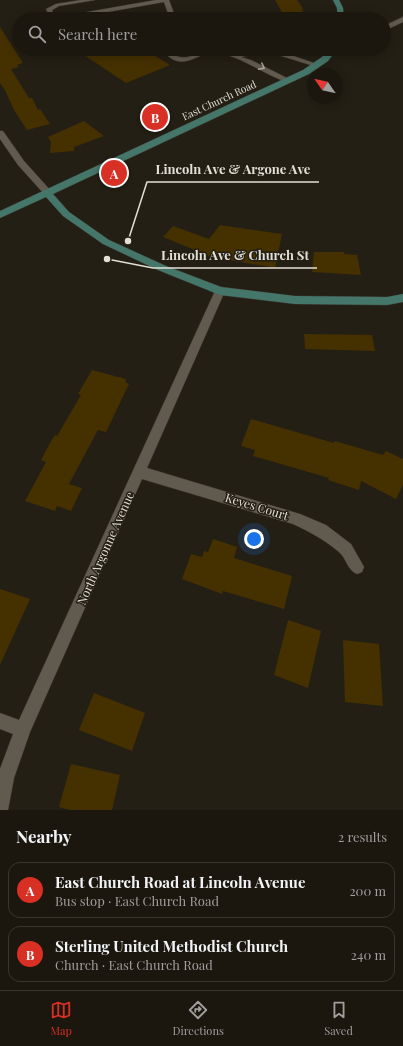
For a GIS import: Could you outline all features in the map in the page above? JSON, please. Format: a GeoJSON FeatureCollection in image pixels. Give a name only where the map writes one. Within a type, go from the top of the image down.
{"type":"FeatureCollection","features":[{"type":"Feature","properties":{"kind":"street"},"geometry":{"type":"LineString","coordinates":[[336,0],[340,12]]}},
{"type":"Feature","properties":{"kind":"street"},"geometry":{"type":"LineString","coordinates":[[391,26],[403,20]]}},
{"type":"Feature","properties":{"kind":"street","name":"East Church Road"},"geometry":{"type":"LineString","coordinates":[[0,215],[287,80],[317,65],[327,56]]}},
{"type":"Feature","properties":{"kind":"street"},"geometry":{"type":"LineString","coordinates":[[0,134],[20,163],[66,214],[106,242],[162,268],[220,291],[295,300],[387,301],[403,298]]}},
{"type":"Feature","properties":{"kind":"street","name":"North Argonne Avenue"},"geometry":{"type":"LineString","coordinates":[[0,807],[5,778],[23,730],[220,291]]}},
{"type":"Feature","properties":{"kind":"street","name":"Keyes Court"},"geometry":{"type":"LineString","coordinates":[[140,472],[295,518],[321,530],[346,549],[357,567]]}},
{"type":"Feature","properties":{"kind":"street"},"geometry":{"type":"LineString","coordinates":[[0,721],[23,730]]}},
{"type":"Feature","properties":{"kind":"lane"},"geometry":{"type":"LineString","coordinates":[[50,12],[49,9],[58,5],[92,0]]}},
{"type":"Feature","properties":{"kind":"lane"},"geometry":{"type":"LineString","coordinates":[[98,12],[166,0],[170,12]]}},
{"type":"Feature","properties":{"kind":"lane"},"geometry":{"type":"LineString","coordinates":[[171,56],[182,60],[194,56]]}},
{"type":"Feature","properties":{"kind":"lane"},"geometry":{"type":"LineString","coordinates":[[236,56],[287,80]]}},
{"type":"Feature","properties":{"kind":"lane"},"geometry":{"type":"LineString","coordinates":[[288,56],[317,65]]}},
{"type":"Feature","properties":{"kind":"building"},"geometry":{"type":"Polygon","coordinates":[[[275,0],[297,0],[302,7],[303,12],[282,12],[275,0]]]}},
{"type":"Feature","properties":{"kind":"building"},"geometry":{"type":"Polygon","coordinates":[[[0,27],[12,46],[12,56],[19,56],[23,63],[17,65],[19,67],[11,69],[29,98],[32,98],[38,110],[40,109],[50,124],[27,130],[14,110],[5,90],[0,83],[0,27]]]}},
{"type":"Feature","properties":{"kind":"building"},"geometry":{"type":"Polygon","coordinates":[[[86,56],[155,56],[170,65],[126,83],[86,56]]]}},
{"type":"Feature","properties":{"kind":"building"},"geometry":{"type":"Polygon","coordinates":[[[84,121],[104,136],[74,147],[74,151],[50,153],[51,142],[48,137],[84,121]]]}},
{"type":"Feature","properties":{"kind":"building"},"geometry":{"type":"Polygon","coordinates":[[[220,225],[282,234],[275,268],[212,257],[163,237],[173,226],[209,239],[220,225]]]}},
{"type":"Feature","properties":{"kind":"building"},"geometry":{"type":"Polygon","coordinates":[[[314,252],[344,252],[344,254],[357,255],[361,275],[312,272],[314,252]]]}},
{"type":"Feature","properties":{"kind":"building"},"geometry":{"type":"Polygon","coordinates":[[[304,334],[372,335],[375,351],[305,349],[304,334]]]}},
{"type":"Feature","properties":{"kind":"building"},"geometry":{"type":"Polygon","coordinates":[[[92,370],[126,379],[125,382],[129,384],[106,432],[98,430],[69,484],[82,488],[71,511],[57,506],[55,511],[25,501],[46,462],[41,460],[50,443],[55,435],[57,436],[81,395],[78,394],[92,370]]]}},
{"type":"Feature","properties":{"kind":"building"},"geometry":{"type":"Polygon","coordinates":[[[251,419],[334,443],[335,441],[383,455],[386,451],[403,459],[403,485],[396,499],[361,481],[359,490],[328,480],[329,478],[253,456],[255,450],[241,446],[251,419]]]}},
{"type":"Feature","properties":{"kind":"building"},"geometry":{"type":"Polygon","coordinates":[[[213,539],[237,547],[234,558],[292,576],[284,609],[223,591],[222,594],[182,579],[191,554],[202,557],[204,551],[208,552],[213,539]]]}},
{"type":"Feature","properties":{"kind":"building"},"geometry":{"type":"Polygon","coordinates":[[[0,589],[30,599],[0,665],[0,589]]]}},
{"type":"Feature","properties":{"kind":"building"},"geometry":{"type":"Polygon","coordinates":[[[288,620],[321,631],[308,688],[274,675],[288,620]]]}},
{"type":"Feature","properties":{"kind":"building"},"geometry":{"type":"Polygon","coordinates":[[[343,640],[379,644],[383,706],[345,702],[343,640]]]}},
{"type":"Feature","properties":{"kind":"building"},"geometry":{"type":"Polygon","coordinates":[[[94,693],[145,713],[132,751],[79,730],[94,693]]]}},
{"type":"Feature","properties":{"kind":"building"},"geometry":{"type":"Polygon","coordinates":[[[71,764],[120,775],[112,810],[70,810],[59,807],[71,764]]]}},
{"type":"Feature","properties":{"kind":"place","name":"Sterling United Methodist Church"},"geometry":{"type":"Point","coordinates":[155,117]}},
{"type":"Feature","properties":{"kind":"place","name":"East Church Road at Lincoln Avenue"},"geometry":{"type":"Point","coordinates":[114,173]}},
{"type":"Feature","properties":{"kind":"place","name":"Lincoln Ave & Argone Ave"},"geometry":{"type":"Point","coordinates":[128,241]}},
{"type":"Feature","properties":{"kind":"place","name":"Lincoln Ave & Church St"},"geometry":{"type":"Point","coordinates":[107,259]}}]}
